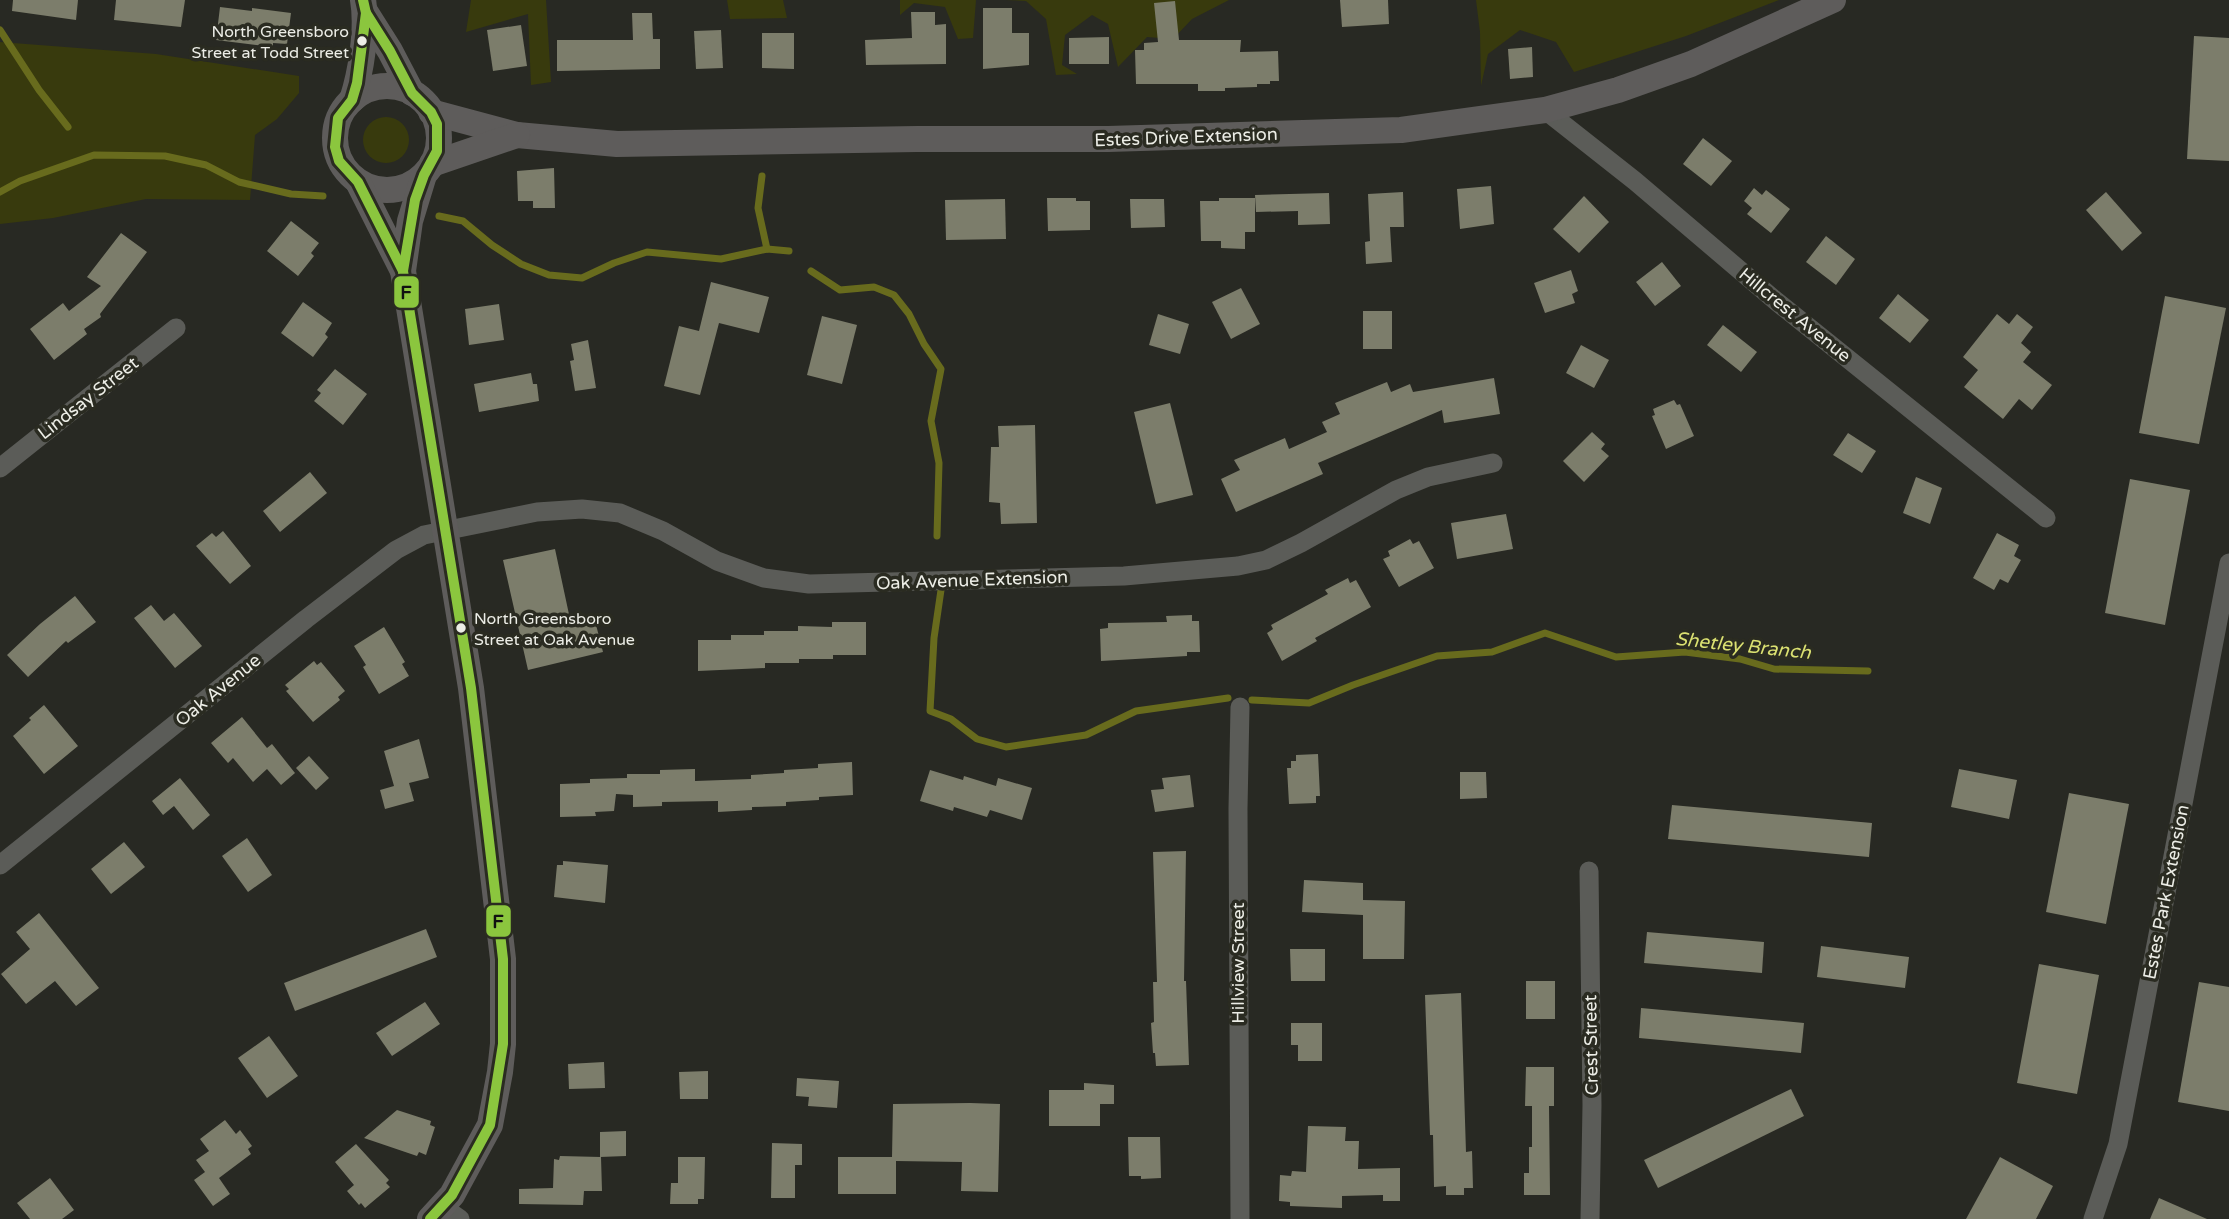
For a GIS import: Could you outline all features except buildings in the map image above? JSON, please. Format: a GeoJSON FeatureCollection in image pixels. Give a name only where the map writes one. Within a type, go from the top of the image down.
{"type":"FeatureCollection","features":[{"type":"Feature","properties":{"kind":"main road","name":"Estes Drive Extension"},"geometry":{"type":"LineString","coordinates":[[422,102],[517,135],[617,144],[1108,139],[1401,130],[1545,110],[1618,90],[1691,64],[1833,0]]}},
{"type":"Feature","properties":{"kind":"main road"},"geometry":{"type":"LineString","coordinates":[[352,100],[358,83],[365,7]]}},
{"type":"Feature","properties":{"kind":"main road"},"geometry":{"type":"LineString","coordinates":[[365,7],[437,124],[437,151],[410,221],[403,271],[471,688],[503,959],[504,1009],[500,1072],[490,1125],[444,1215]]}},
{"type":"Feature","properties":{"kind":"main road"},"geometry":{"type":"LineString","coordinates":[[403,271],[358,182],[340,161],[335,147],[335,132],[338,118],[352,100],[365,91],[381,87],[397,88],[422,102]]}},
{"type":"Feature","properties":{"kind":"main road","name":"Estes Drive Extension"},"geometry":{"type":"LineString","coordinates":[[428,169],[517,135]]}},
{"type":"Feature","properties":{"kind":"main road"},"geometry":{"type":"LineString","coordinates":[[358,182],[378,189],[400,189],[413,183],[428,169]]}},
{"type":"Feature","properties":{"kind":"street","name":"Hillcrest Avenue"},"geometry":{"type":"LineString","coordinates":[[1545,110],[1635,181],[1776,301],[2046,518]]}},
{"type":"Feature","properties":{"kind":"street","name":"Lindsay Street"},"geometry":{"type":"LineString","coordinates":[[0,468],[176,328]]}},
{"type":"Feature","properties":{"kind":"street","name":"Oak Avenue Extension"},"geometry":{"type":"LineString","coordinates":[[445,530],[537,512],[582,509],[620,513],[663,531],[717,561],[764,578],[809,584],[1124,576],[1238,566],[1266,560],[1395,490],[1428,477],[1493,463]]}},
{"type":"Feature","properties":{"kind":"street","name":"Oak Avenue"},"geometry":{"type":"LineString","coordinates":[[0,864],[306,619],[396,551],[413,540],[445,530]]}},
{"type":"Feature","properties":{"kind":"street","name":"Estes Park Extension"},"geometry":{"type":"LineString","coordinates":[[2093,1219],[2118,1144],[2229,563]]}},
{"type":"Feature","properties":{"kind":"street","name":"Hillview Street"},"geometry":{"type":"LineString","coordinates":[[1240,707],[1240,1219]]}},
{"type":"Feature","properties":{"kind":"street","name":"Crest Street"},"geometry":{"type":"LineString","coordinates":[[1589,871],[1592,1105],[1590,1219]]}},
{"type":"Feature","properties":{"kind":"shaded area"},"geometry":{"type":"Polygon","coordinates":[[[471,0],[546,0],[551,82],[531,85],[528,14],[466,32],[471,0]]]}},
{"type":"Feature","properties":{"kind":"shaded area"},"geometry":{"type":"Polygon","coordinates":[[[727,0],[783,0],[787,18],[730,19],[727,0]]]}},
{"type":"Feature","properties":{"kind":"shaded area"},"geometry":{"type":"Polygon","coordinates":[[[900,0],[976,0],[973,38],[958,39],[945,7],[914,3],[900,15],[900,0]]]}},
{"type":"Feature","properties":{"kind":"shaded area"},"geometry":{"type":"Polygon","coordinates":[[[1005,0],[1229,0],[1192,19],[1173,39],[1147,37],[1118,67],[1108,24],[1092,15],[1065,35],[1062,65],[1077,74],[1056,75],[1046,19],[1026,1],[1005,0]]]}},
{"type":"Feature","properties":{"kind":"shaded area"},"geometry":{"type":"Polygon","coordinates":[[[1476,0],[1779,0],[1686,36],[1574,72],[1556,42],[1520,30],[1488,54],[1481,86],[1480,32],[1476,0]]]}},
{"type":"Feature","properties":{"kind":"shaded area"},"geometry":{"type":"Polygon","coordinates":[[[0,42],[156,54],[299,76],[299,93],[277,119],[255,135],[250,200],[146,199],[53,218],[0,224],[0,42]]]}},
{"type":"Feature","properties":{"kind":"shaded area"},"geometry":{"type":"Polygon","coordinates":[[[386,117],[402,124],[409,140],[402,156],[386,163],[370,156],[363,140],[370,124],[386,117]]]}},
{"type":"Feature","properties":{"kind":"waterway","name":"Shetley Branch"},"geometry":{"type":"LineString","coordinates":[[0,30],[39,90],[68,127]]}},
{"type":"Feature","properties":{"kind":"waterway","name":"Shetley Branch"},"geometry":{"type":"LineString","coordinates":[[0,192],[20,181],[94,155],[165,156],[206,165],[239,182],[291,194],[323,196]]}},
{"type":"Feature","properties":{"kind":"waterway"},"geometry":{"type":"LineString","coordinates":[[762,176],[758,208],[767,249]]}},
{"type":"Feature","properties":{"kind":"waterway","name":"Shetley Branch"},"geometry":{"type":"LineString","coordinates":[[439,216],[463,221],[521,264],[549,275],[582,278],[647,252],[721,259],[767,249],[789,251]]}},
{"type":"Feature","properties":{"kind":"waterway","name":"Shetley Branch"},"geometry":{"type":"LineString","coordinates":[[811,271],[840,290],[874,287],[894,295],[909,314],[924,344],[941,369],[931,421],[939,463],[937,536]]}},
{"type":"Feature","properties":{"kind":"waterway","name":"Shetley Branch"},"geometry":{"type":"LineString","coordinates":[[941,590],[934,638],[930,711],[951,719],[977,739],[1006,747],[1086,735],[1136,711],[1228,698]]}},
{"type":"Feature","properties":{"kind":"waterway","name":"Shetley Branch"},"geometry":{"type":"LineString","coordinates":[[1252,700],[1309,703],[1437,656],[1492,652],[1545,633],[1616,657],[1685,652],[1740,659],[1774,669],[1868,671]]}},
{"type":"Feature","properties":{"kind":"transit line","name":"F"},"geometry":{"type":"LineString","coordinates":[[363,0],[366,13],[357,83],[352,100],[338,118],[335,147],[339,161],[358,182],[403,271],[471,688],[503,959],[503,1044],[490,1125],[452,1195],[430,1219]]}},
{"type":"Feature","properties":{"kind":"transit line","name":"F"},"geometry":{"type":"LineString","coordinates":[[366,13],[412,93],[431,112],[437,124],[437,151],[415,200],[403,271]]}},
{"type":"Feature","properties":{"kind":"place","name":"North Greensboro Street at Todd Street"},"geometry":{"type":"Point","coordinates":[362,41]}},
{"type":"Feature","properties":{"kind":"place","name":"North Greensboro Street at Oak Avenue"},"geometry":{"type":"Point","coordinates":[461,628]}}]}
